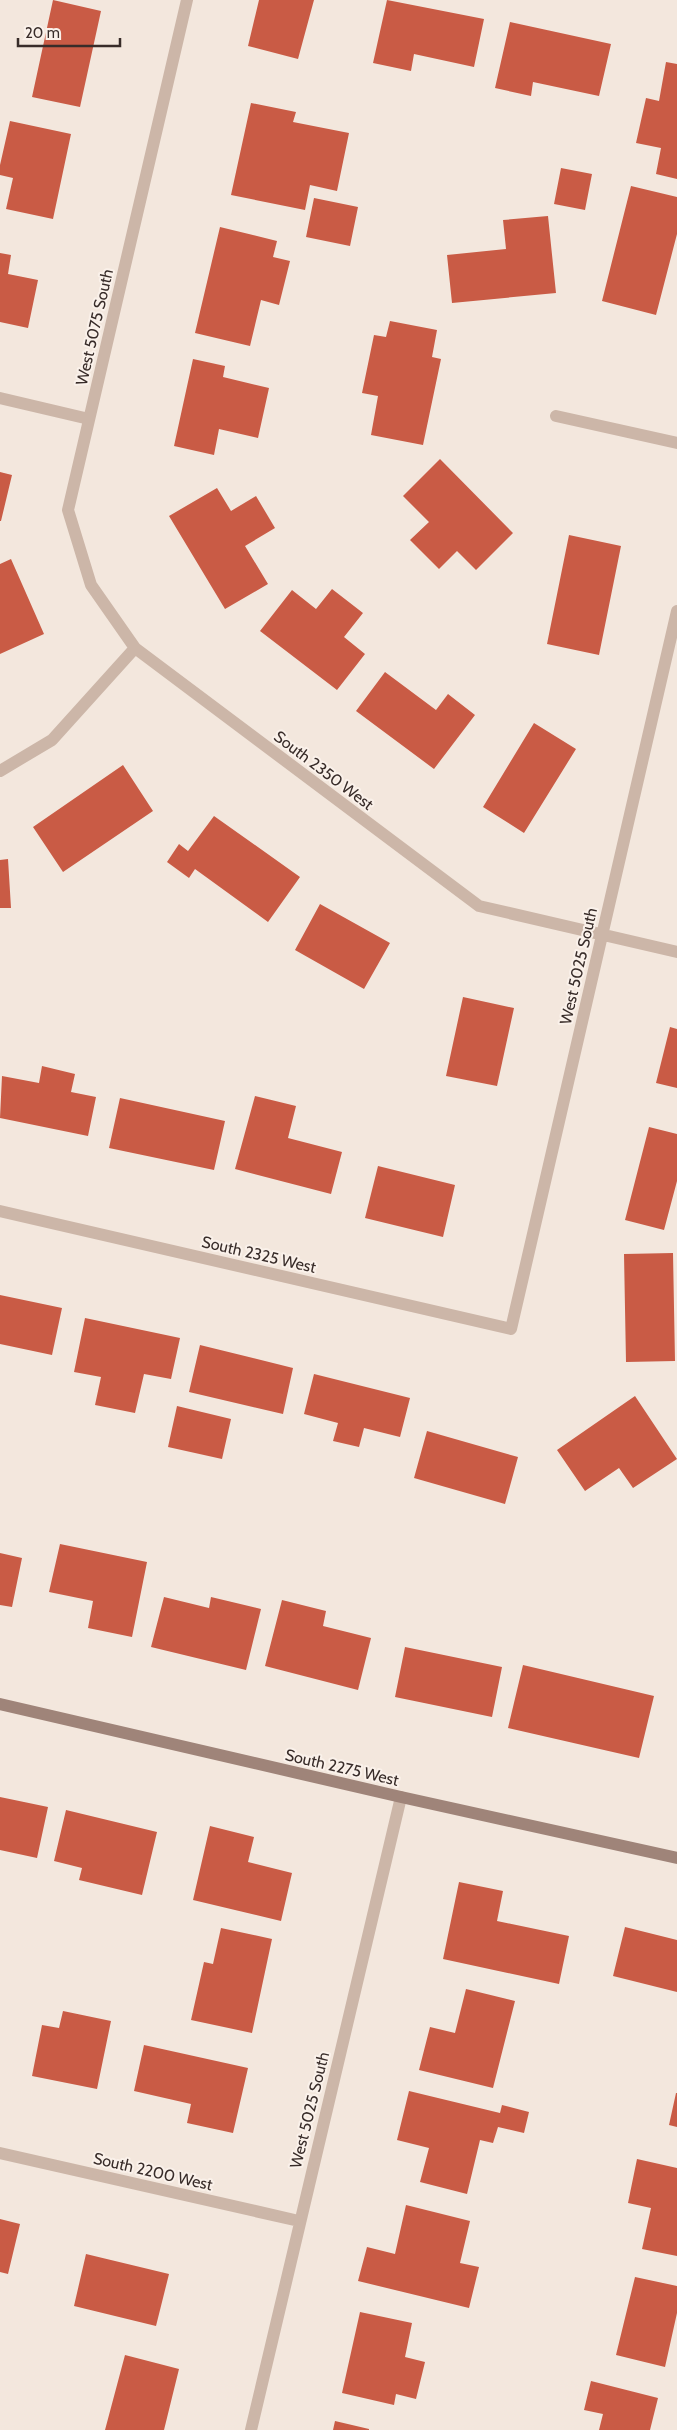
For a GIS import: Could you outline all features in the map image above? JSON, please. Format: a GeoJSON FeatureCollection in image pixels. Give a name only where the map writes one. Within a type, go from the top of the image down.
{"type":"FeatureCollection","features":[{"type":"Feature","properties":{"kind":"street","name":"West 5075 South"},"geometry":{"type":"LineString","coordinates":[[135,648],[91,585],[68,510],[187,0]]}},
{"type":"Feature","properties":{"kind":"street"},"geometry":{"type":"LineString","coordinates":[[0,398],[89,419]]}},
{"type":"Feature","properties":{"kind":"street"},"geometry":{"type":"LineString","coordinates":[[556,416],[677,443]]}},
{"type":"Feature","properties":{"kind":"street","name":"West 5025 South"},"geometry":{"type":"LineString","coordinates":[[511,1329],[677,611]]}},
{"type":"Feature","properties":{"kind":"street"},"geometry":{"type":"LineString","coordinates":[[0,771],[52,740],[135,648]]}},
{"type":"Feature","properties":{"kind":"street","name":"South 2350 West"},"geometry":{"type":"LineString","coordinates":[[135,648],[478,906],[677,952]]}},
{"type":"Feature","properties":{"kind":"street","name":"South 2325 West"},"geometry":{"type":"LineString","coordinates":[[0,1211],[511,1329]]}},
{"type":"Feature","properties":{"kind":"street","name":"South 2275 West"},"geometry":{"type":"LineString","coordinates":[[0,1704],[401,1797],[677,1858]]}},
{"type":"Feature","properties":{"kind":"street","name":"West 5025 South"},"geometry":{"type":"LineString","coordinates":[[251,2430],[401,1797]]}},
{"type":"Feature","properties":{"kind":"street","name":"South 2200 West"},"geometry":{"type":"LineString","coordinates":[[0,2152],[299,2221]]}},
{"type":"Feature","properties":{"kind":"building"},"geometry":{"type":"Polygon","coordinates":[[[53,0],[101,11],[80,107],[32,97],[53,0]]]}},
{"type":"Feature","properties":{"kind":"building"},"geometry":{"type":"Polygon","coordinates":[[[259,0],[314,0],[298,59],[248,46],[259,0]]]}},
{"type":"Feature","properties":{"kind":"building"},"geometry":{"type":"Polygon","coordinates":[[[387,0],[484,19],[474,67],[414,54],[411,71],[373,63],[387,0]]]}},
{"type":"Feature","properties":{"kind":"building"},"geometry":{"type":"Polygon","coordinates":[[[510,22],[611,44],[599,96],[533,82],[531,96],[495,88],[510,22]]]}},
{"type":"Feature","properties":{"kind":"building"},"geometry":{"type":"Polygon","coordinates":[[[666,62],[677,64],[677,179],[656,174],[661,148],[636,143],[646,98],[659,101],[666,62]]]}},
{"type":"Feature","properties":{"kind":"building"},"geometry":{"type":"Polygon","coordinates":[[[251,103],[296,112],[293,122],[349,133],[337,191],[310,185],[305,210],[231,195],[251,103]]]}},
{"type":"Feature","properties":{"kind":"building"},"geometry":{"type":"Polygon","coordinates":[[[10,121],[71,134],[53,219],[6,209],[13,178],[0,175],[0,165],[10,121]]]}},
{"type":"Feature","properties":{"kind":"building"},"geometry":{"type":"Polygon","coordinates":[[[561,168],[592,174],[585,210],[554,204],[561,168]]]}},
{"type":"Feature","properties":{"kind":"building"},"geometry":{"type":"Polygon","coordinates":[[[631,186],[677,197],[677,234],[656,315],[602,301],[631,186]]]}},
{"type":"Feature","properties":{"kind":"building"},"geometry":{"type":"Polygon","coordinates":[[[314,198],[358,207],[350,246],[306,237],[314,198]]]}},
{"type":"Feature","properties":{"kind":"building"},"geometry":{"type":"Polygon","coordinates":[[[548,216],[556,293],[452,303],[447,255],[506,249],[503,220],[548,216]]]}},
{"type":"Feature","properties":{"kind":"building"},"geometry":{"type":"Polygon","coordinates":[[[220,227],[277,241],[273,257],[290,261],[279,305],[261,300],[250,346],[195,333],[220,227]]]}},
{"type":"Feature","properties":{"kind":"building"},"geometry":{"type":"Polygon","coordinates":[[[0,253],[11,255],[8,274],[38,280],[28,328],[0,322],[0,253]]]}},
{"type":"Feature","properties":{"kind":"building"},"geometry":{"type":"Polygon","coordinates":[[[390,321],[437,330],[432,357],[441,359],[423,445],[371,435],[378,396],[362,393],[374,335],[386,337],[390,321]]]}},
{"type":"Feature","properties":{"kind":"building"},"geometry":{"type":"Polygon","coordinates":[[[193,359],[225,366],[223,377],[269,388],[258,438],[219,429],[214,455],[174,446],[193,359]]]}},
{"type":"Feature","properties":{"kind":"building"},"geometry":{"type":"Polygon","coordinates":[[[440,459],[513,533],[476,570],[457,551],[439,569],[410,540],[429,522],[403,496],[440,459]]]}},
{"type":"Feature","properties":{"kind":"building"},"geometry":{"type":"Polygon","coordinates":[[[0,472],[12,475],[1,521],[0,521],[0,472]]]}},
{"type":"Feature","properties":{"kind":"building"},"geometry":{"type":"Polygon","coordinates":[[[217,488],[231,511],[256,496],[275,528],[245,546],[268,584],[225,609],[169,516],[217,488]]]}},
{"type":"Feature","properties":{"kind":"building"},"geometry":{"type":"Polygon","coordinates":[[[569,535],[621,546],[599,655],[547,644],[569,535]]]}},
{"type":"Feature","properties":{"kind":"building"},"geometry":{"type":"Polygon","coordinates":[[[11,559],[44,634],[0,654],[0,564],[11,559]]]}},
{"type":"Feature","properties":{"kind":"building"},"geometry":{"type":"Polygon","coordinates":[[[332,589],[363,613],[344,637],[365,654],[337,690],[260,631],[292,590],[316,609],[332,589]]]}},
{"type":"Feature","properties":{"kind":"building"},"geometry":{"type":"Polygon","coordinates":[[[385,672],[436,710],[448,694],[475,715],[434,769],[356,711],[385,672]]]}},
{"type":"Feature","properties":{"kind":"building"},"geometry":{"type":"Polygon","coordinates":[[[534,723],[576,749],[524,833],[483,807],[534,723]]]}},
{"type":"Feature","properties":{"kind":"building"},"geometry":{"type":"Polygon","coordinates":[[[123,765],[153,811],[63,872],[33,827],[123,765]]]}},
{"type":"Feature","properties":{"kind":"building"},"geometry":{"type":"Polygon","coordinates":[[[214,816],[300,877],[268,922],[195,869],[189,878],[167,862],[179,844],[188,851],[214,816]]]}},
{"type":"Feature","properties":{"kind":"building"},"geometry":{"type":"Polygon","coordinates":[[[8,859],[11,908],[0,908],[0,860],[8,859]]]}},
{"type":"Feature","properties":{"kind":"building"},"geometry":{"type":"Polygon","coordinates":[[[320,904],[390,943],[364,989],[295,950],[320,904]]]}},
{"type":"Feature","properties":{"kind":"building"},"geometry":{"type":"Polygon","coordinates":[[[463,997],[514,1008],[497,1086],[446,1076],[463,997]]]}},
{"type":"Feature","properties":{"kind":"building"},"geometry":{"type":"Polygon","coordinates":[[[670,1027],[677,1029],[677,1088],[656,1083],[670,1027]]]}},
{"type":"Feature","properties":{"kind":"building"},"geometry":{"type":"Polygon","coordinates":[[[42,1066],[75,1074],[71,1092],[96,1097],[88,1136],[0,1118],[2,1076],[39,1083],[42,1066]]]}},
{"type":"Feature","properties":{"kind":"building"},"geometry":{"type":"Polygon","coordinates":[[[255,1096],[296,1106],[288,1138],[342,1152],[331,1194],[235,1169],[255,1096]]]}},
{"type":"Feature","properties":{"kind":"building"},"geometry":{"type":"Polygon","coordinates":[[[120,1098],[225,1121],[214,1170],[109,1148],[120,1098]]]}},
{"type":"Feature","properties":{"kind":"building"},"geometry":{"type":"Polygon","coordinates":[[[649,1127],[677,1134],[677,1181],[664,1230],[625,1220],[649,1127]]]}},
{"type":"Feature","properties":{"kind":"building"},"geometry":{"type":"Polygon","coordinates":[[[378,1166],[455,1185],[443,1237],[365,1218],[378,1166]]]}},
{"type":"Feature","properties":{"kind":"building"},"geometry":{"type":"Polygon","coordinates":[[[673,1253],[675,1361],[626,1362],[624,1254],[673,1253]]]}},
{"type":"Feature","properties":{"kind":"building"},"geometry":{"type":"Polygon","coordinates":[[[0,1295],[62,1308],[52,1355],[0,1344],[0,1295]]]}},
{"type":"Feature","properties":{"kind":"building"},"geometry":{"type":"Polygon","coordinates":[[[85,1318],[180,1338],[171,1379],[144,1374],[135,1413],[95,1405],[101,1377],[74,1372],[85,1318]]]}},
{"type":"Feature","properties":{"kind":"building"},"geometry":{"type":"Polygon","coordinates":[[[200,1345],[293,1368],[283,1414],[189,1392],[200,1345]]]}},
{"type":"Feature","properties":{"kind":"building"},"geometry":{"type":"Polygon","coordinates":[[[314,1374],[410,1398],[400,1437],[364,1428],[359,1447],[333,1441],[338,1423],[304,1414],[314,1374]]]}},
{"type":"Feature","properties":{"kind":"building"},"geometry":{"type":"Polygon","coordinates":[[[635,1396],[677,1459],[633,1488],[619,1468],[585,1491],[557,1450],[635,1396]]]}},
{"type":"Feature","properties":{"kind":"building"},"geometry":{"type":"Polygon","coordinates":[[[177,1406],[231,1419],[222,1459],[168,1447],[177,1406]]]}},
{"type":"Feature","properties":{"kind":"building"},"geometry":{"type":"Polygon","coordinates":[[[427,1431],[518,1457],[505,1504],[414,1478],[427,1431]]]}},
{"type":"Feature","properties":{"kind":"building"},"geometry":{"type":"Polygon","coordinates":[[[60,1544],[147,1562],[132,1637],[88,1628],[93,1601],[49,1592],[60,1544]]]}},
{"type":"Feature","properties":{"kind":"building"},"geometry":{"type":"Polygon","coordinates":[[[0,1553],[22,1558],[12,1607],[0,1605],[0,1553]]]}},
{"type":"Feature","properties":{"kind":"building"},"geometry":{"type":"Polygon","coordinates":[[[164,1597],[209,1608],[211,1597],[261,1609],[246,1670],[151,1647],[164,1597]]]}},
{"type":"Feature","properties":{"kind":"building"},"geometry":{"type":"Polygon","coordinates":[[[282,1600],[326,1611],[323,1626],[371,1638],[358,1690],[265,1666],[282,1600]]]}},
{"type":"Feature","properties":{"kind":"building"},"geometry":{"type":"Polygon","coordinates":[[[405,1647],[502,1667],[492,1717],[395,1697],[405,1647]]]}},
{"type":"Feature","properties":{"kind":"building"},"geometry":{"type":"Polygon","coordinates":[[[523,1665],[654,1696],[639,1758],[508,1728],[523,1665]]]}},
{"type":"Feature","properties":{"kind":"building"},"geometry":{"type":"Polygon","coordinates":[[[0,1797],[48,1807],[37,1858],[0,1850],[0,1797]]]}},
{"type":"Feature","properties":{"kind":"building"},"geometry":{"type":"Polygon","coordinates":[[[66,1810],[157,1832],[142,1895],[79,1880],[82,1868],[54,1861],[66,1810]]]}},
{"type":"Feature","properties":{"kind":"building"},"geometry":{"type":"Polygon","coordinates":[[[210,1826],[254,1837],[248,1862],[292,1873],[281,1921],[193,1900],[210,1826]]]}},
{"type":"Feature","properties":{"kind":"building"},"geometry":{"type":"Polygon","coordinates":[[[459,1882],[503,1891],[497,1921],[569,1936],[559,1984],[443,1959],[459,1882]]]}},
{"type":"Feature","properties":{"kind":"building"},"geometry":{"type":"Polygon","coordinates":[[[625,1927],[677,1940],[677,1992],[613,1976],[625,1927]]]}},
{"type":"Feature","properties":{"kind":"building"},"geometry":{"type":"Polygon","coordinates":[[[221,1928],[272,1939],[252,2033],[191,2020],[204,1962],[213,1964],[221,1928]]]}},
{"type":"Feature","properties":{"kind":"building"},"geometry":{"type":"Polygon","coordinates":[[[466,1989],[515,2001],[493,2088],[419,2070],[430,2027],[455,2033],[466,1989]]]}},
{"type":"Feature","properties":{"kind":"building"},"geometry":{"type":"Polygon","coordinates":[[[63,2011],[111,2021],[97,2089],[32,2076],[42,2025],[59,2028],[63,2011]]]}},
{"type":"Feature","properties":{"kind":"building"},"geometry":{"type":"Polygon","coordinates":[[[144,2045],[248,2068],[233,2133],[187,2123],[191,2104],[134,2091],[144,2045]]]}},
{"type":"Feature","properties":{"kind":"building"},"geometry":{"type":"Polygon","coordinates":[[[409,2091],[500,2113],[502,2105],[529,2112],[524,2133],[498,2127],[493,2143],[480,2140],[467,2194],[420,2182],[429,2148],[397,2140],[409,2091]]]}},
{"type":"Feature","properties":{"kind":"building"},"geometry":{"type":"Polygon","coordinates":[[[677,2093],[677,2127],[669,2125],[677,2093]]]}},
{"type":"Feature","properties":{"kind":"building"},"geometry":{"type":"Polygon","coordinates":[[[637,2159],[677,2168],[677,2256],[642,2249],[651,2208],[628,2203],[637,2159]]]}},
{"type":"Feature","properties":{"kind":"building"},"geometry":{"type":"Polygon","coordinates":[[[406,2205],[470,2221],[460,2263],[479,2267],[469,2308],[358,2281],[367,2247],[395,2254],[406,2205]]]}},
{"type":"Feature","properties":{"kind":"building"},"geometry":{"type":"Polygon","coordinates":[[[0,2219],[20,2224],[8,2274],[0,2272],[0,2219]]]}},
{"type":"Feature","properties":{"kind":"building"},"geometry":{"type":"Polygon","coordinates":[[[86,2254],[169,2274],[156,2326],[74,2306],[86,2254]]]}},
{"type":"Feature","properties":{"kind":"building"},"geometry":{"type":"Polygon","coordinates":[[[635,2277],[677,2286],[677,2313],[665,2367],[616,2355],[635,2277]]]}},
{"type":"Feature","properties":{"kind":"building"},"geometry":{"type":"Polygon","coordinates":[[[360,2312],[412,2323],[405,2357],[425,2362],[416,2399],[396,2394],[394,2405],[342,2393],[360,2312]]]}},
{"type":"Feature","properties":{"kind":"building"},"geometry":{"type":"Polygon","coordinates":[[[125,2355],[179,2369],[164,2430],[105,2430],[125,2355]]]}},
{"type":"Feature","properties":{"kind":"building"},"geometry":{"type":"Polygon","coordinates":[[[591,2381],[658,2398],[650,2430],[599,2430],[603,2414],[584,2410],[591,2381]]]}},
{"type":"Feature","properties":{"kind":"building"},"geometry":{"type":"Polygon","coordinates":[[[335,2421],[369,2429],[369,2430],[333,2430],[335,2421]]]}}]}
